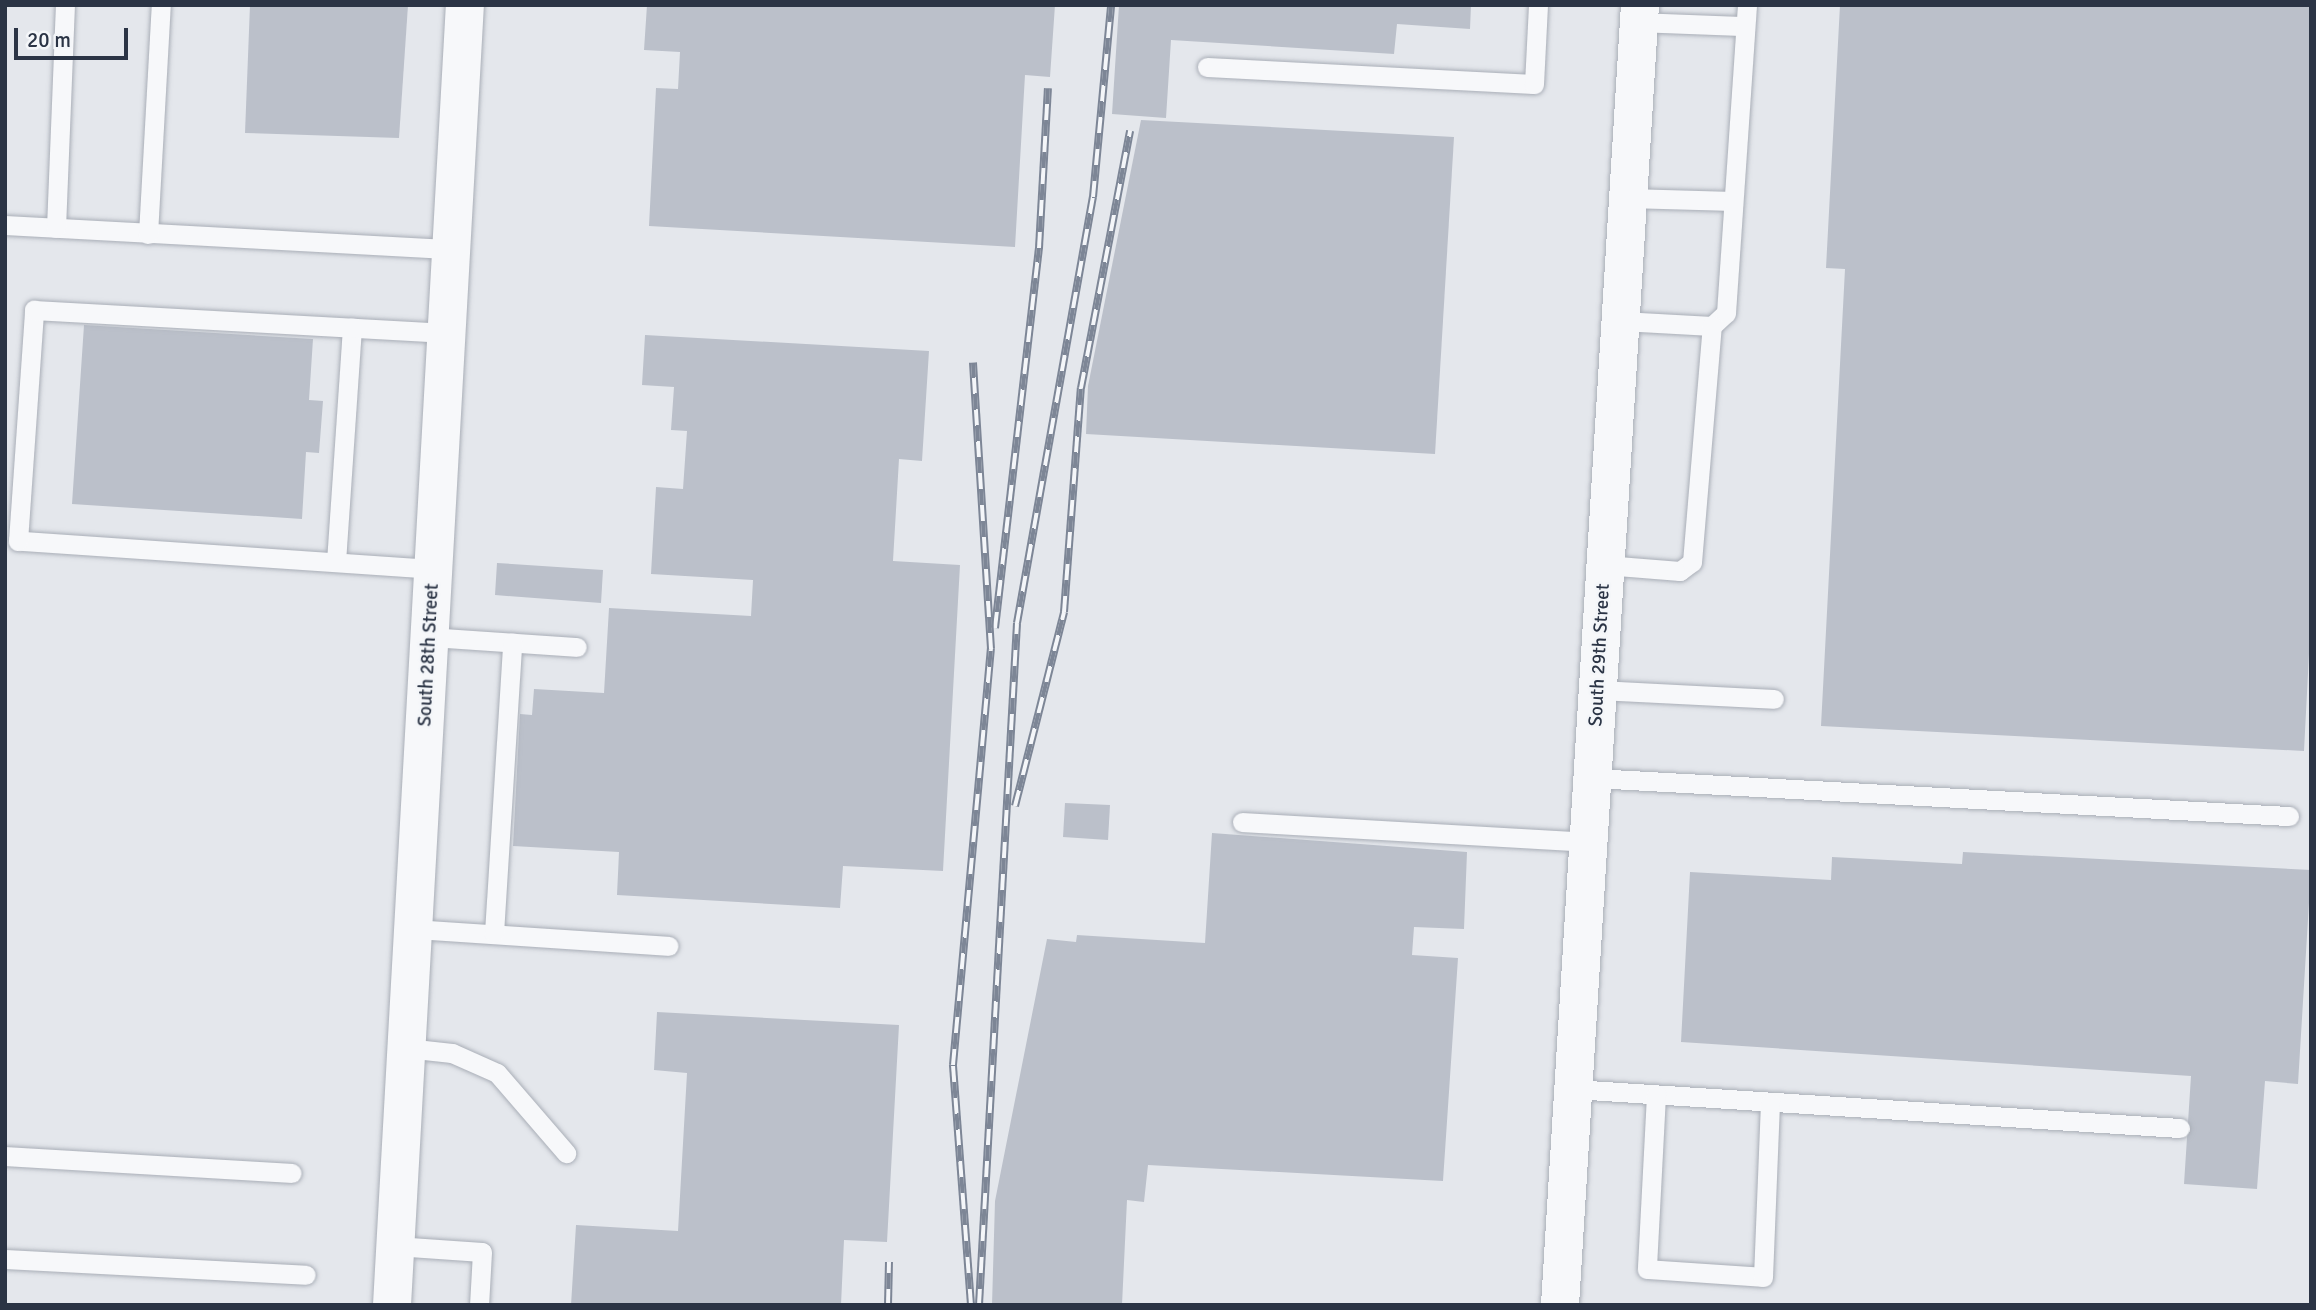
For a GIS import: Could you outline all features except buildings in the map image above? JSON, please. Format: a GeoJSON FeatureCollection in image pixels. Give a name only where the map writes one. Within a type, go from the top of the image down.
{"type":"FeatureCollection","features":[{"type":"Feature","properties":{"kind":"street","name":"South 28th Street"},"geometry":{"type":"LineString","coordinates":[[392,1305],[465,5]]}},
{"type":"Feature","properties":{"kind":"street","name":"South 29th Street"},"geometry":{"type":"LineString","coordinates":[[1560,1305],[1640,14]]}},
{"type":"Feature","properties":{"kind":"lane"},"geometry":{"type":"LineString","coordinates":[[56,228],[65,5]]}},
{"type":"Feature","properties":{"kind":"lane"},"geometry":{"type":"LineString","coordinates":[[148,233],[161,5]]}},
{"type":"Feature","properties":{"kind":"lane"},"geometry":{"type":"LineString","coordinates":[[1207,67],[1534,84],[1538,5]]}},
{"type":"Feature","properties":{"kind":"lane"},"geometry":{"type":"LineString","coordinates":[[1605,565],[1681,571],[1692,562],[1712,326],[1726,313],[1747,5]]}},
{"type":"Feature","properties":{"kind":"lane"},"geometry":{"type":"LineString","coordinates":[[1640,14],[1745,26]]}},
{"type":"Feature","properties":{"kind":"lane"},"geometry":{"type":"LineString","coordinates":[[1628,198],[1733,201]]}},
{"type":"Feature","properties":{"kind":"lane"},"geometry":{"type":"LineString","coordinates":[[5,225],[451,249]]}},
{"type":"Feature","properties":{"kind":"lane"},"geometry":{"type":"LineString","coordinates":[[433,569],[18,541],[34,310],[446,333]]}},
{"type":"Feature","properties":{"kind":"lane"},"geometry":{"type":"LineString","coordinates":[[1621,321],[1712,326]]}},
{"type":"Feature","properties":{"kind":"lane"},"geometry":{"type":"LineString","coordinates":[[336,562],[352,328]]}},
{"type":"Feature","properties":{"kind":"lane"},"geometry":{"type":"LineString","coordinates":[[430,637],[577,647]]}},
{"type":"Feature","properties":{"kind":"lane"},"geometry":{"type":"LineString","coordinates":[[494,933],[512,643]]}},
{"type":"Feature","properties":{"kind":"lane"},"geometry":{"type":"LineString","coordinates":[[1598,690],[1774,699]]}},
{"type":"Feature","properties":{"kind":"lane"},"geometry":{"type":"LineString","coordinates":[[1592,778],[2288,816]]}},
{"type":"Feature","properties":{"kind":"lane"},"geometry":{"type":"LineString","coordinates":[[1242,822],[1589,842]]}},
{"type":"Feature","properties":{"kind":"lane"},"geometry":{"type":"LineString","coordinates":[[414,929],[668,946]]}},
{"type":"Feature","properties":{"kind":"lane"},"geometry":{"type":"LineString","coordinates":[[406,1048],[452,1054],[497,1073],[566,1153]]}},
{"type":"Feature","properties":{"kind":"lane"},"geometry":{"type":"LineString","coordinates":[[1573,1089],[2180,1128]]}},
{"type":"Feature","properties":{"kind":"lane"},"geometry":{"type":"LineString","coordinates":[[1656,1095],[1647,1269],[1763,1277],[1770,1103]]}},
{"type":"Feature","properties":{"kind":"lane"},"geometry":{"type":"LineString","coordinates":[[5,1156],[291,1172]]}},
{"type":"Feature","properties":{"kind":"lane"},"geometry":{"type":"LineString","coordinates":[[395,1246],[482,1252],[479,1305]]}},
{"type":"Feature","properties":{"kind":"lane"},"geometry":{"type":"LineString","coordinates":[[5,1259],[306,1275]]}},
{"type":"Feature","properties":{"kind":"railway"},"geometry":{"type":"LineString","coordinates":[[979,1305],[1017,623],[1093,197],[1111,5]]}},
{"type":"Feature","properties":{"kind":"railway"},"geometry":{"type":"LineString","coordinates":[[995,628],[1039,248],[1048,88]]}},
{"type":"Feature","properties":{"kind":"railway"},"geometry":{"type":"LineString","coordinates":[[1015,806],[1064,612],[1081,388],[1130,131]]}},
{"type":"Feature","properties":{"kind":"railway"},"geometry":{"type":"LineString","coordinates":[[971,1305],[953,1065],[991,649],[973,363]]}},
{"type":"Feature","properties":{"kind":"railway"},"geometry":{"type":"LineString","coordinates":[[888,1305],[889,1262]]}}]}
